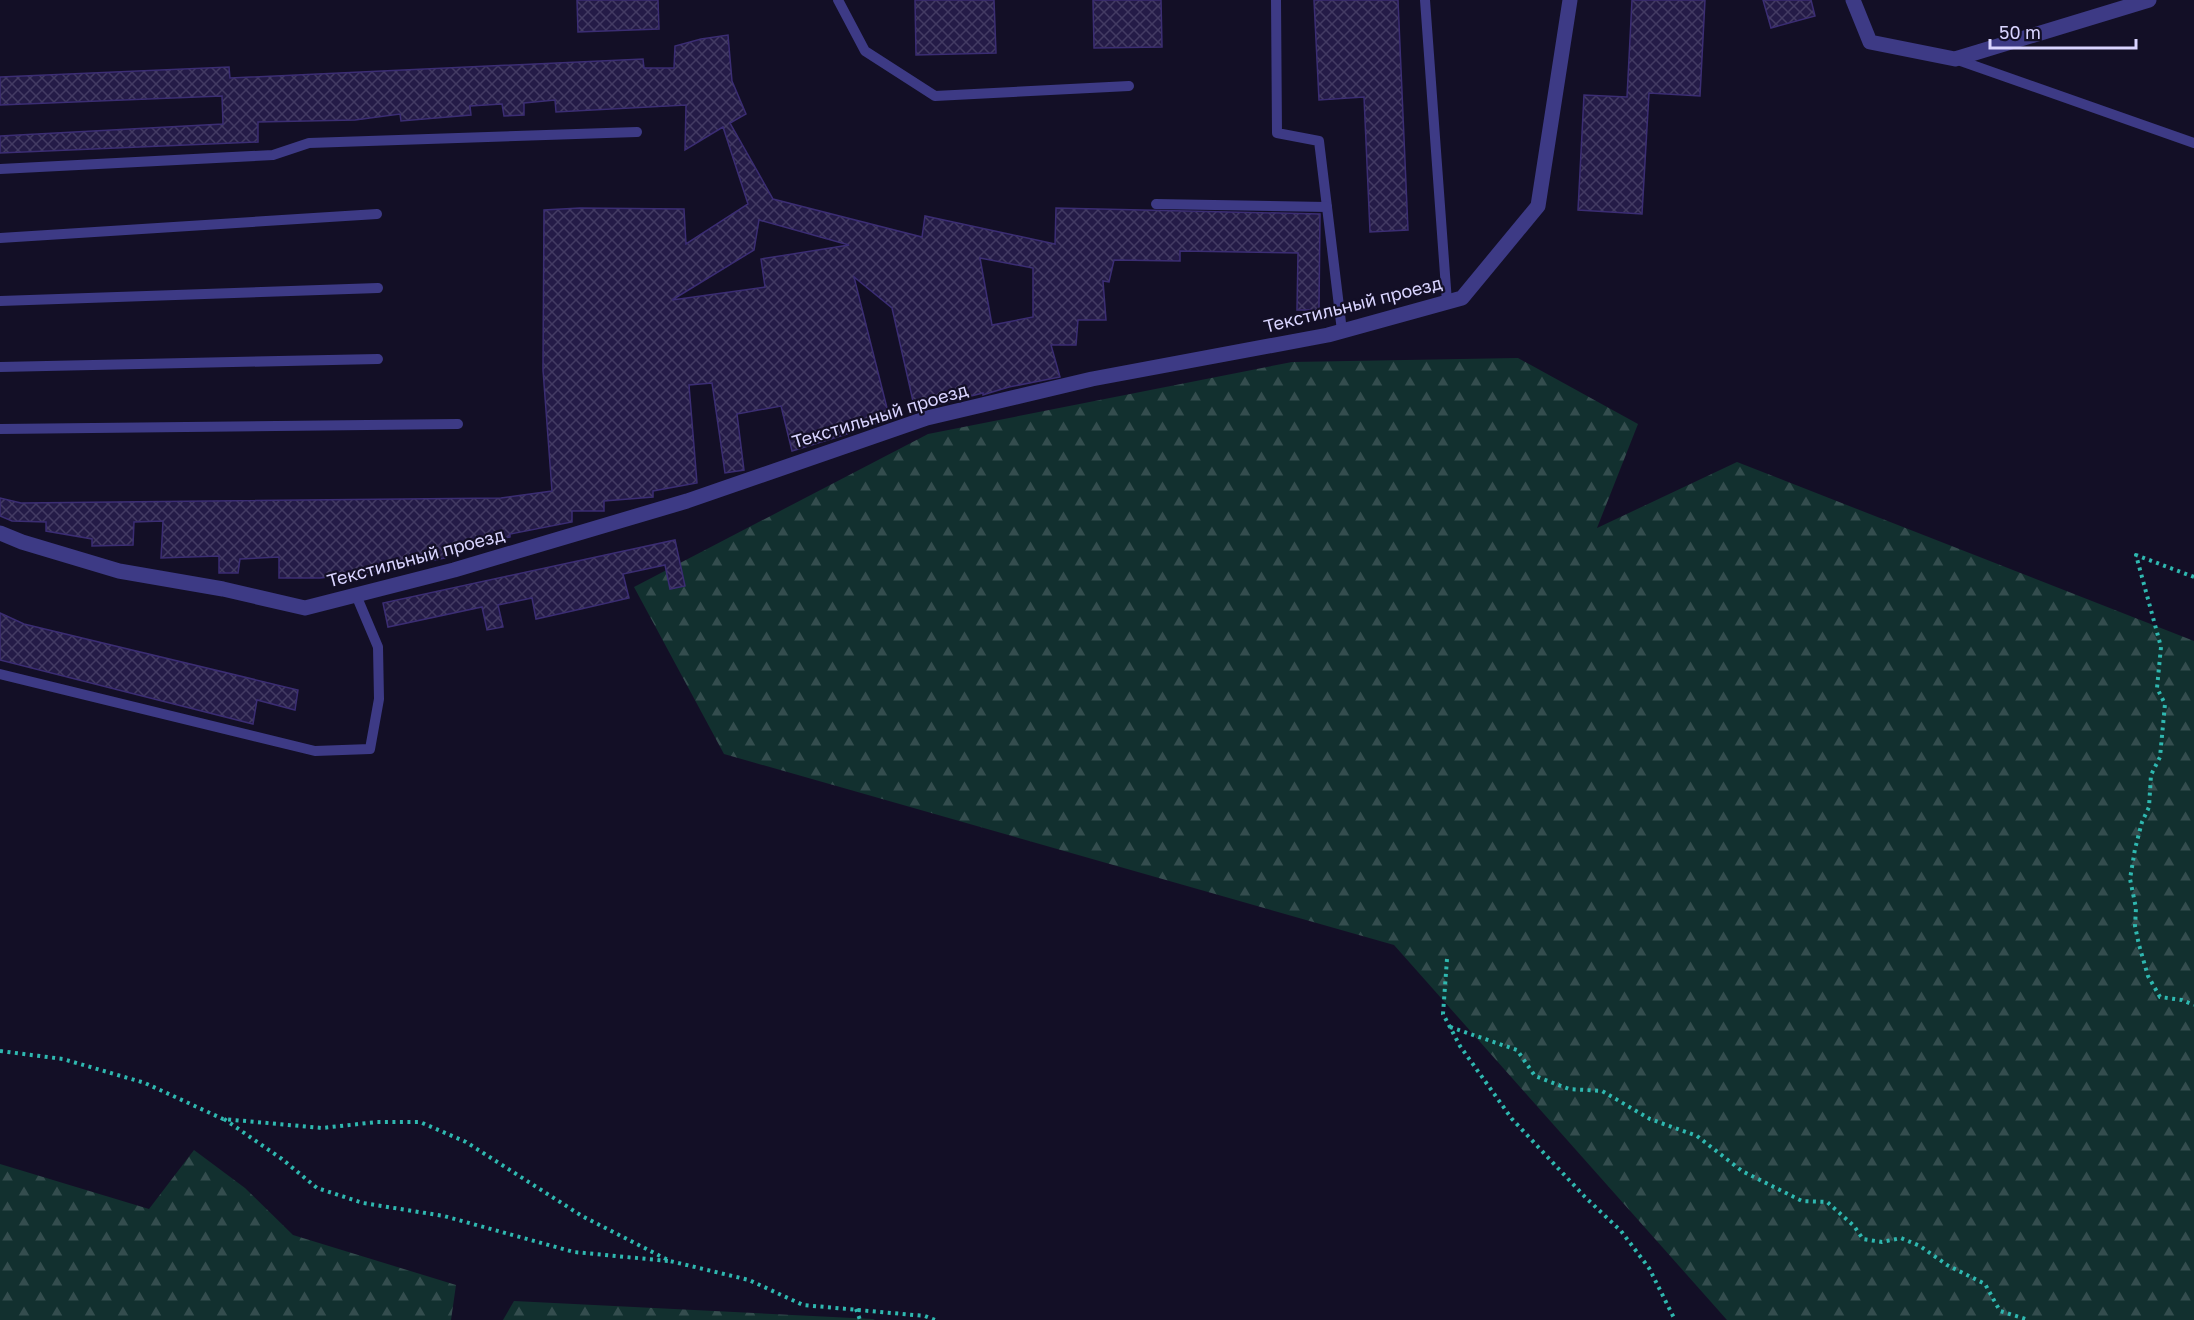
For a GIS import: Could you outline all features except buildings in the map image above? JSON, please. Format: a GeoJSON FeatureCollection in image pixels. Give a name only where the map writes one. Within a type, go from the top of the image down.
{"type":"FeatureCollection","features":[{"type":"Feature","properties":{"kind":"street","name":"Текстильный проезд"},"geometry":{"type":"LineString","coordinates":[[0,533],[22,542],[119,571],[223,589],[305,608],[454,570],[687,501],[927,418],[1092,379],[1341,331],[1462,298],[1538,206],[1570,0]]}},
{"type":"Feature","properties":{"kind":"street"},"geometry":{"type":"LineString","coordinates":[[1853,0],[1870,42],[1955,59],[2149,0]]}},
{"type":"Feature","properties":{"kind":"lane"},"geometry":{"type":"LineString","coordinates":[[838,0],[865,51],[935,96],[1128,86]]}},
{"type":"Feature","properties":{"kind":"lane"},"geometry":{"type":"LineString","coordinates":[[1276,0],[1277,133],[1318,141],[1341,331]]}},
{"type":"Feature","properties":{"kind":"lane"},"geometry":{"type":"LineString","coordinates":[[1425,0],[1447,302]]}},
{"type":"Feature","properties":{"kind":"lane"},"geometry":{"type":"LineString","coordinates":[[1955,59],[2194,143]]}},
{"type":"Feature","properties":{"kind":"lane"},"geometry":{"type":"LineString","coordinates":[[0,169],[273,155],[309,143],[638,132]]}},
{"type":"Feature","properties":{"kind":"lane"},"geometry":{"type":"LineString","coordinates":[[1156,204],[1326,207]]}},
{"type":"Feature","properties":{"kind":"lane"},"geometry":{"type":"LineString","coordinates":[[0,238],[377,214]]}},
{"type":"Feature","properties":{"kind":"lane"},"geometry":{"type":"LineString","coordinates":[[0,301],[378,288]]}},
{"type":"Feature","properties":{"kind":"lane"},"geometry":{"type":"LineString","coordinates":[[0,367],[378,359]]}},
{"type":"Feature","properties":{"kind":"lane"},"geometry":{"type":"LineString","coordinates":[[0,429],[458,424]]}},
{"type":"Feature","properties":{"kind":"lane"},"geometry":{"type":"LineString","coordinates":[[0,674],[315,751],[370,749],[379,699],[378,647],[356,595]]}},
{"type":"Feature","properties":{"kind":"path"},"geometry":{"type":"LineString","coordinates":[[2194,577],[2136,555],[2161,647],[2157,688],[2165,704],[2160,757],[2151,775],[2149,807],[2137,840],[2130,879],[2136,908],[2137,936],[2148,976],[2160,997],[2182,1000],[2194,1005]]}},
{"type":"Feature","properties":{"kind":"path"},"geometry":{"type":"LineString","coordinates":[[1447,958],[1443,1014],[1460,1046],[1512,1119],[1585,1197],[1621,1231],[1649,1268],[1675,1320]]}},
{"type":"Feature","properties":{"kind":"path"},"geometry":{"type":"LineString","coordinates":[[1450,1027],[1517,1050],[1535,1076],[1569,1089],[1602,1091],[1650,1119],[1697,1136],[1743,1171],[1802,1201],[1827,1202],[1854,1226],[1863,1239],[1882,1242],[1901,1238],[1920,1246],[1947,1265],[1985,1284],[2000,1311],[2029,1320]]}},
{"type":"Feature","properties":{"kind":"path"},"geometry":{"type":"LineString","coordinates":[[0,1052],[63,1059],[145,1083],[223,1119],[282,1159],[317,1188],[363,1203],[444,1216],[574,1252],[670,1261],[748,1280],[803,1305],[924,1316],[935,1320]]}},
{"type":"Feature","properties":{"kind":"path"},"geometry":{"type":"LineString","coordinates":[[223,1119],[322,1128],[377,1122],[420,1122],[466,1142],[582,1216],[670,1261]]}},
{"type":"Feature","properties":{"kind":"path"},"geometry":{"type":"LineString","coordinates":[[856,1309],[860,1320]]}},
{"type":"Feature","properties":{"kind":"green space"},"geometry":{"type":"Polygon","coordinates":[[[1518,358],[1638,424],[1597,528],[1737,462],[2194,641],[2194,1320],[1727,1320],[1394,945],[724,754],[634,587],[928,434],[1292,362],[1518,358]]]}},
{"type":"Feature","properties":{"kind":"green space"},"geometry":{"type":"Polygon","coordinates":[[[194,1150],[245,1188],[293,1235],[456,1285],[451,1320],[0,1320],[0,1164],[149,1209],[194,1150]]]}},
{"type":"Feature","properties":{"kind":"green space"},"geometry":{"type":"Polygon","coordinates":[[[514,1301],[873,1319],[875,1320],[503,1320],[514,1301]]]}}]}
